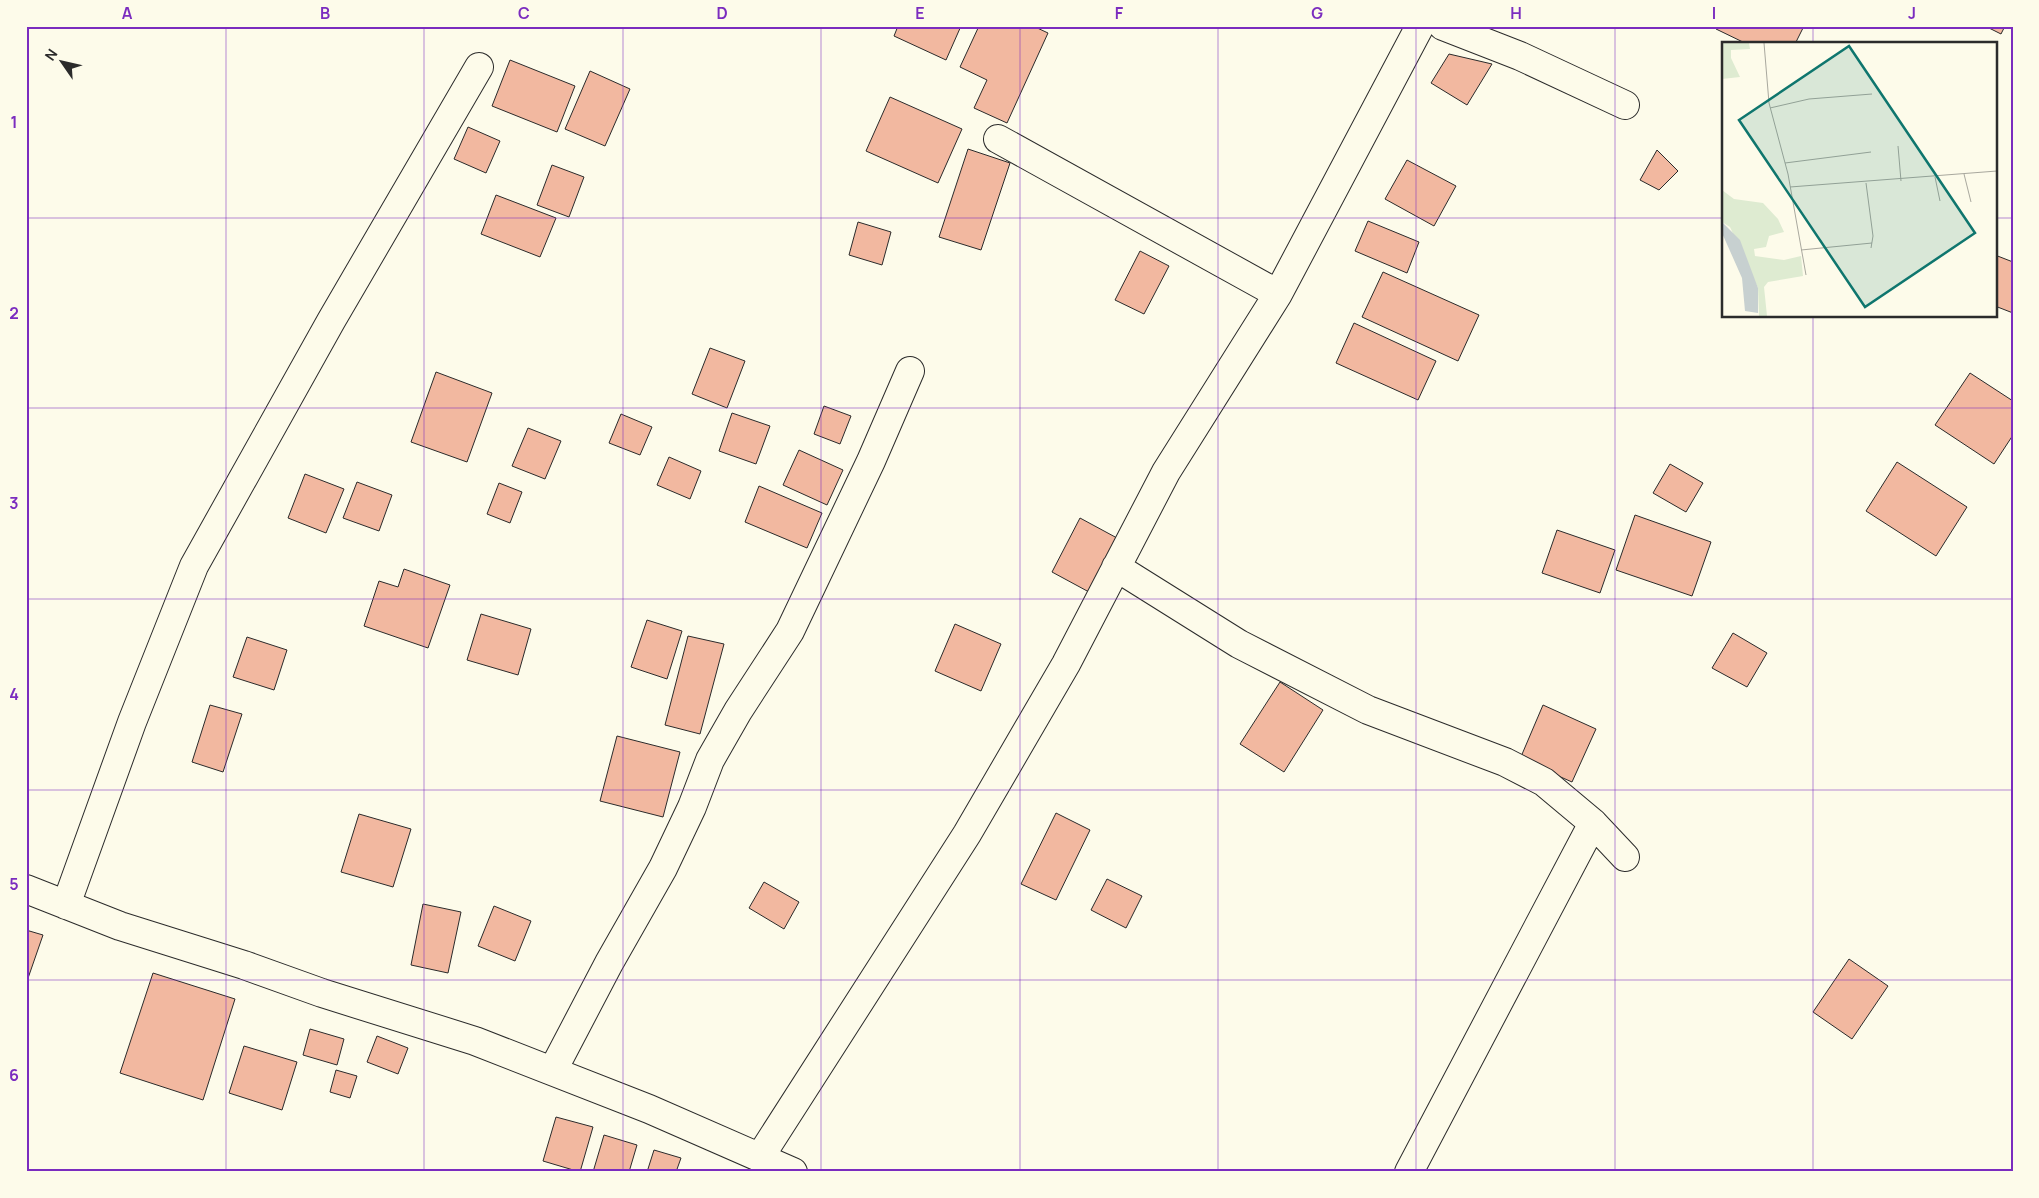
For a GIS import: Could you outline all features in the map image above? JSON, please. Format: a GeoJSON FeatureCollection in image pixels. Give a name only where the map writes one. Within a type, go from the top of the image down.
{"type":"FeatureCollection","features":[{"type":"Feature","properties":{"kind":"street"},"geometry":{"type":"LineString","coordinates":[[760,1157],[967,834],[1066,664],[1166,472],[1278,294],[1420,26]]}},
{"type":"Feature","properties":{"kind":"street"},"geometry":{"type":"LineString","coordinates":[[1444,26],[1520,56],[1625,105]]}},
{"type":"Feature","properties":{"kind":"street"},"geometry":{"type":"LineString","coordinates":[[66,905],[132,722],[194,566],[331,321],[479,67]]}},
{"type":"Feature","properties":{"kind":"street"},"geometry":{"type":"LineString","coordinates":[[998,139],[1278,294]]}},
{"type":"Feature","properties":{"kind":"street"},"geometry":{"type":"LineString","coordinates":[[552,1070],[609,963],[663,868],[692,807],[710,760],[738,711],[790,631],[910,371]]}},
{"type":"Feature","properties":{"kind":"street"},"geometry":{"type":"LineString","coordinates":[[1116,567],[1239,644],[1368,710],[1505,762],[1544,782],[1594,822],[1625,857]]}},
{"type":"Feature","properties":{"kind":"street"},"geometry":{"type":"LineString","coordinates":[[1409,1172],[1594,822]]}},
{"type":"Feature","properties":{"kind":"street"},"geometry":{"type":"LineString","coordinates":[[26,889],[120,926],[475,1041],[650,1109],[793,1172]]}},
{"type":"Feature","properties":{"kind":"building"},"geometry":{"type":"Polygon","coordinates":[[[898,26],[961,26],[946,60],[894,36],[898,26]]]}},
{"type":"Feature","properties":{"kind":"building"},"geometry":{"type":"Polygon","coordinates":[[[979,26],[1033,26],[1048,33],[1007,123],[974,108],[987,80],[960,67],[979,26]]]}},
{"type":"Feature","properties":{"kind":"building"},"geometry":{"type":"Polygon","coordinates":[[[1717,26],[1798,26],[1803,28],[1796,42],[1743,42],[1716,29],[1717,26]]]}},
{"type":"Feature","properties":{"kind":"building"},"geometry":{"type":"Polygon","coordinates":[[[1985,26],[2005,26],[2001,34],[1985,26]]]}},
{"type":"Feature","properties":{"kind":"building"},"geometry":{"type":"Polygon","coordinates":[[[1449,54],[1492,64],[1467,105],[1431,83],[1449,54]]]}},
{"type":"Feature","properties":{"kind":"building"},"geometry":{"type":"Polygon","coordinates":[[[510,60],[575,86],[557,132],[492,106],[510,60]]]}},
{"type":"Feature","properties":{"kind":"building"},"geometry":{"type":"Polygon","coordinates":[[[590,71],[630,89],[605,146],[565,129],[590,71]]]}},
{"type":"Feature","properties":{"kind":"building"},"geometry":{"type":"Polygon","coordinates":[[[890,97],[962,129],[938,183],[866,151],[890,97]]]}},
{"type":"Feature","properties":{"kind":"building"},"geometry":{"type":"Polygon","coordinates":[[[468,127],[500,141],[486,173],[454,159],[468,127]]]}},
{"type":"Feature","properties":{"kind":"building"},"geometry":{"type":"Polygon","coordinates":[[[968,149],[1010,163],[981,250],[939,237],[968,149]]]}},
{"type":"Feature","properties":{"kind":"building"},"geometry":{"type":"Polygon","coordinates":[[[1657,150],[1678,171],[1659,190],[1640,180],[1657,150]]]}},
{"type":"Feature","properties":{"kind":"building"},"geometry":{"type":"Polygon","coordinates":[[[1407,160],[1456,186],[1434,226],[1385,199],[1407,160]]]}},
{"type":"Feature","properties":{"kind":"building"},"geometry":{"type":"Polygon","coordinates":[[[552,165],[584,177],[569,217],[537,205],[552,165]]]}},
{"type":"Feature","properties":{"kind":"building"},"geometry":{"type":"Polygon","coordinates":[[[496,195],[556,218],[540,257],[481,234],[496,195]]]}},
{"type":"Feature","properties":{"kind":"building"},"geometry":{"type":"Polygon","coordinates":[[[1368,221],[1419,242],[1407,273],[1355,251],[1368,221]]]}},
{"type":"Feature","properties":{"kind":"building"},"geometry":{"type":"Polygon","coordinates":[[[858,222],[891,232],[882,265],[849,255],[858,222]]]}},
{"type":"Feature","properties":{"kind":"building"},"geometry":{"type":"Polygon","coordinates":[[[1140,251],[1169,266],[1144,314],[1115,300],[1140,251]]]}},
{"type":"Feature","properties":{"kind":"building"},"geometry":{"type":"Polygon","coordinates":[[[1996,255],[2013,262],[2013,313],[1996,306],[1996,255]]]}},
{"type":"Feature","properties":{"kind":"building"},"geometry":{"type":"Polygon","coordinates":[[[1383,272],[1479,315],[1458,361],[1362,317],[1383,272]]]}},
{"type":"Feature","properties":{"kind":"building"},"geometry":{"type":"Polygon","coordinates":[[[1354,323],[1436,361],[1418,400],[1336,363],[1354,323]]]}},
{"type":"Feature","properties":{"kind":"building"},"geometry":{"type":"Polygon","coordinates":[[[710,348],[745,361],[727,408],[692,394],[710,348]]]}},
{"type":"Feature","properties":{"kind":"building"},"geometry":{"type":"Polygon","coordinates":[[[436,372],[492,393],[467,462],[411,442],[436,372]]]}},
{"type":"Feature","properties":{"kind":"building"},"geometry":{"type":"Polygon","coordinates":[[[1970,373],[2013,401],[2013,435],[1994,464],[1935,425],[1970,373]]]}},
{"type":"Feature","properties":{"kind":"building"},"geometry":{"type":"Polygon","coordinates":[[[824,406],[851,416],[840,444],[814,434],[824,406]]]}},
{"type":"Feature","properties":{"kind":"building"},"geometry":{"type":"Polygon","coordinates":[[[732,413],[770,426],[756,464],[719,451],[732,413]]]}},
{"type":"Feature","properties":{"kind":"building"},"geometry":{"type":"Polygon","coordinates":[[[621,414],[652,427],[640,455],[609,443],[621,414]]]}},
{"type":"Feature","properties":{"kind":"building"},"geometry":{"type":"Polygon","coordinates":[[[528,428],[561,441],[545,479],[512,466],[528,428]]]}},
{"type":"Feature","properties":{"kind":"building"},"geometry":{"type":"Polygon","coordinates":[[[799,450],[843,470],[827,505],[783,485],[799,450]]]}},
{"type":"Feature","properties":{"kind":"building"},"geometry":{"type":"Polygon","coordinates":[[[669,457],[701,471],[690,499],[657,485],[669,457]]]}},
{"type":"Feature","properties":{"kind":"building"},"geometry":{"type":"Polygon","coordinates":[[[1897,462],[1967,507],[1936,556],[1866,511],[1897,462]]]}},
{"type":"Feature","properties":{"kind":"building"},"geometry":{"type":"Polygon","coordinates":[[[1670,464],[1703,483],[1686,512],[1653,493],[1670,464]]]}},
{"type":"Feature","properties":{"kind":"building"},"geometry":{"type":"Polygon","coordinates":[[[305,474],[344,489],[326,533],[288,518],[305,474]]]}},
{"type":"Feature","properties":{"kind":"building"},"geometry":{"type":"Polygon","coordinates":[[[357,482],[392,495],[379,531],[343,518],[357,482]]]}},
{"type":"Feature","properties":{"kind":"building"},"geometry":{"type":"Polygon","coordinates":[[[499,483],[522,492],[510,523],[487,514],[499,483]]]}},
{"type":"Feature","properties":{"kind":"building"},"geometry":{"type":"Polygon","coordinates":[[[759,486],[822,513],[807,548],[745,522],[759,486]]]}},
{"type":"Feature","properties":{"kind":"building"},"geometry":{"type":"Polygon","coordinates":[[[1635,515],[1711,542],[1692,596],[1616,570],[1635,515]]]}},
{"type":"Feature","properties":{"kind":"building"},"geometry":{"type":"Polygon","coordinates":[[[1080,518],[1117,538],[1089,592],[1052,572],[1080,518]]]}},
{"type":"Feature","properties":{"kind":"building"},"geometry":{"type":"Polygon","coordinates":[[[1557,530],[1615,550],[1600,593],[1542,573],[1557,530]]]}},
{"type":"Feature","properties":{"kind":"building"},"geometry":{"type":"Polygon","coordinates":[[[404,569],[450,585],[428,648],[364,626],[379,581],[398,587],[404,569]]]}},
{"type":"Feature","properties":{"kind":"building"},"geometry":{"type":"Polygon","coordinates":[[[481,614],[531,629],[518,675],[467,660],[481,614]]]}},
{"type":"Feature","properties":{"kind":"building"},"geometry":{"type":"Polygon","coordinates":[[[647,620],[682,631],[667,679],[631,667],[647,620]]]}},
{"type":"Feature","properties":{"kind":"building"},"geometry":{"type":"Polygon","coordinates":[[[955,624],[1001,644],[981,691],[935,671],[955,624]]]}},
{"type":"Feature","properties":{"kind":"building"},"geometry":{"type":"Polygon","coordinates":[[[1733,633],[1767,653],[1747,687],[1712,668],[1733,633]]]}},
{"type":"Feature","properties":{"kind":"building"},"geometry":{"type":"Polygon","coordinates":[[[688,636],[724,644],[700,734],[665,725],[688,636]]]}},
{"type":"Feature","properties":{"kind":"building"},"geometry":{"type":"Polygon","coordinates":[[[247,637],[287,650],[274,690],[233,677],[247,637]]]}},
{"type":"Feature","properties":{"kind":"building"},"geometry":{"type":"Polygon","coordinates":[[[1280,682],[1323,710],[1284,772],[1240,744],[1280,682]]]}},
{"type":"Feature","properties":{"kind":"building"},"geometry":{"type":"Polygon","coordinates":[[[210,705],[242,714],[223,772],[192,762],[210,705]]]}},
{"type":"Feature","properties":{"kind":"building"},"geometry":{"type":"Polygon","coordinates":[[[1543,705],[1596,729],[1572,782],[1520,759],[1543,705]]]}},
{"type":"Feature","properties":{"kind":"building"},"geometry":{"type":"Polygon","coordinates":[[[617,736],[680,752],[663,817],[600,801],[617,736]]]}},
{"type":"Feature","properties":{"kind":"building"},"geometry":{"type":"Polygon","coordinates":[[[1056,813],[1090,830],[1056,900],[1021,884],[1056,813]]]}},
{"type":"Feature","properties":{"kind":"building"},"geometry":{"type":"Polygon","coordinates":[[[359,814],[411,829],[393,887],[341,872],[359,814]]]}},
{"type":"Feature","properties":{"kind":"building"},"geometry":{"type":"Polygon","coordinates":[[[1107,879],[1142,896],[1126,928],[1091,910],[1107,879]]]}},
{"type":"Feature","properties":{"kind":"building"},"geometry":{"type":"Polygon","coordinates":[[[764,882],[799,902],[784,929],[749,908],[764,882]]]}},
{"type":"Feature","properties":{"kind":"building"},"geometry":{"type":"Polygon","coordinates":[[[423,904],[461,912],[448,973],[411,965],[423,904]]]}},
{"type":"Feature","properties":{"kind":"building"},"geometry":{"type":"Polygon","coordinates":[[[494,906],[531,921],[515,961],[478,946],[494,906]]]}},
{"type":"Feature","properties":{"kind":"building"},"geometry":{"type":"Polygon","coordinates":[[[26,930],[43,935],[26,984],[26,930]]]}},
{"type":"Feature","properties":{"kind":"building"},"geometry":{"type":"Polygon","coordinates":[[[1849,959],[1888,986],[1852,1039],[1813,1012],[1849,959]]]}},
{"type":"Feature","properties":{"kind":"building"},"geometry":{"type":"Polygon","coordinates":[[[153,973],[235,999],[203,1100],[120,1073],[153,973]]]}},
{"type":"Feature","properties":{"kind":"building"},"geometry":{"type":"Polygon","coordinates":[[[310,1029],[344,1039],[337,1065],[303,1055],[310,1029]]]}},
{"type":"Feature","properties":{"kind":"building"},"geometry":{"type":"Polygon","coordinates":[[[377,1036],[408,1048],[398,1074],[367,1062],[377,1036]]]}},
{"type":"Feature","properties":{"kind":"building"},"geometry":{"type":"Polygon","coordinates":[[[244,1046],[297,1062],[282,1110],[229,1093],[244,1046]]]}},
{"type":"Feature","properties":{"kind":"building"},"geometry":{"type":"Polygon","coordinates":[[[336,1070],[357,1076],[350,1098],[330,1092],[336,1070]]]}},
{"type":"Feature","properties":{"kind":"building"},"geometry":{"type":"Polygon","coordinates":[[[556,1117],[593,1127],[580,1172],[543,1161],[556,1117]]]}},
{"type":"Feature","properties":{"kind":"building"},"geometry":{"type":"Polygon","coordinates":[[[604,1135],[637,1145],[629,1172],[593,1172],[604,1135]]]}},
{"type":"Feature","properties":{"kind":"building"},"geometry":{"type":"Polygon","coordinates":[[[654,1150],[681,1158],[676,1172],[647,1172],[654,1150]]]}}]}
